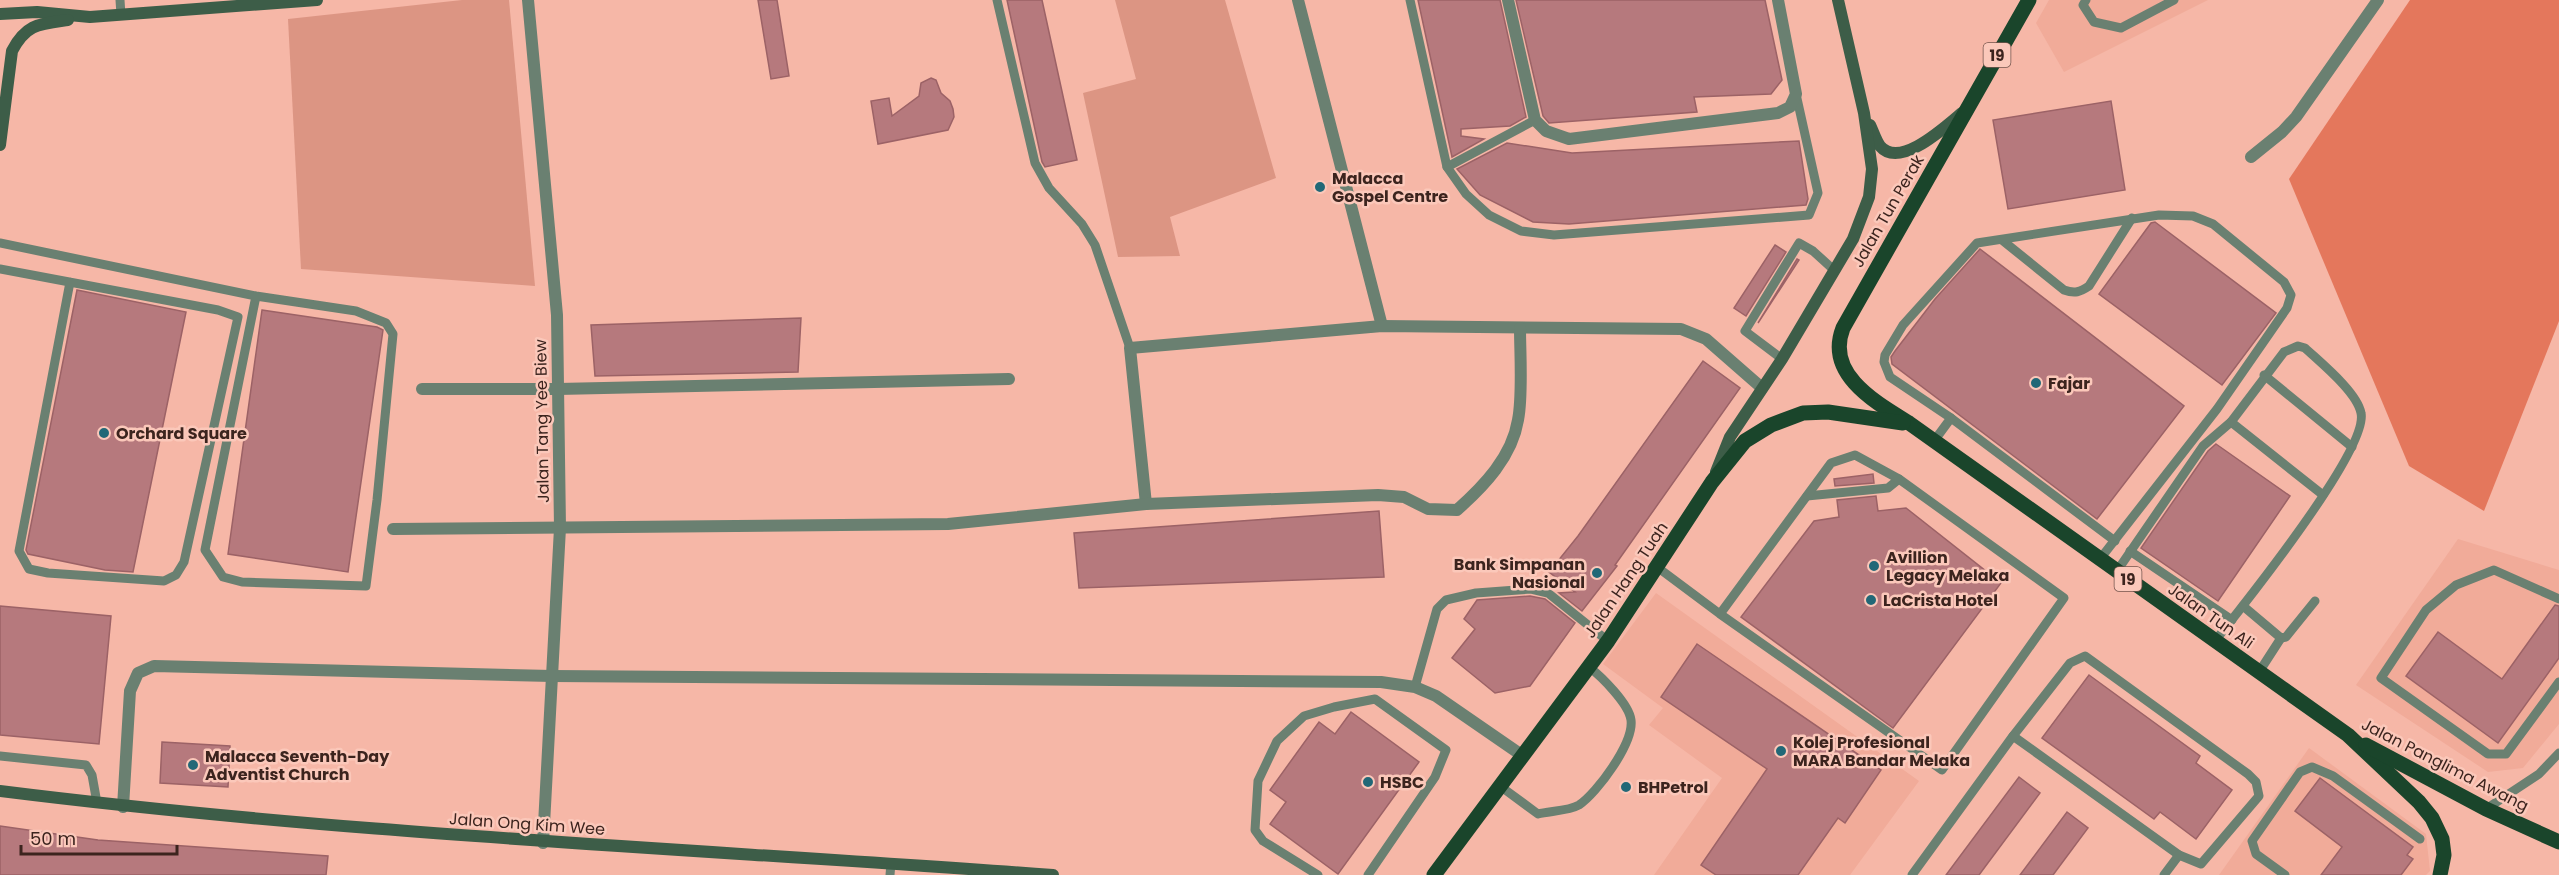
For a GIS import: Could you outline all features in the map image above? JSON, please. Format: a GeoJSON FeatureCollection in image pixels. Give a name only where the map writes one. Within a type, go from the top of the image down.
{"type":"FeatureCollection","features":[{"type":"Feature","properties":{"kind":"main road","name":"Jalan Tun Perak"},"geometry":{"type":"LineString","coordinates":[[1909,423],[1875,402],[1846,374],[1837,342],[2029,0]]}},
{"type":"Feature","properties":{"kind":"main road","name":"Jalan Hang Tuah"},"geometry":{"type":"LineString","coordinates":[[1434,875],[1608,641],[1712,482],[1745,441],[1771,425],[1803,413],[1828,412],[1909,423]]}},
{"type":"Feature","properties":{"kind":"main road","name":"Jalan Tun Ali"},"geometry":{"type":"LineString","coordinates":[[1909,423],[2348,735],[2419,802],[2432,818],[2442,839],[2444,855],[2440,875]]}},
{"type":"Feature","properties":{"kind":"main road","name":"Jalan Panglima Awang"},"geometry":{"type":"LineString","coordinates":[[2348,735],[2486,809],[2559,842]]}},
{"type":"Feature","properties":{"kind":"street"},"geometry":{"type":"LineString","coordinates":[[0,145],[12,51],[19,38],[29,28],[90,17],[315,0]]}},
{"type":"Feature","properties":{"kind":"street","name":"Jalan Tang Yee Biew"},"geometry":{"type":"LineString","coordinates":[[528,0],[557,315],[560,528],[543,843]]}},
{"type":"Feature","properties":{"kind":"street"},"geometry":{"type":"LineString","coordinates":[[1298,0],[1382,326]]}},
{"type":"Feature","properties":{"kind":"street"},"geometry":{"type":"LineString","coordinates":[[1508,0],[1534,120],[1546,131],[1569,139],[1778,113],[1790,107],[1796,94],[1779,0]]}},
{"type":"Feature","properties":{"kind":"street"},"geometry":{"type":"LineString","coordinates":[[1712,482],[1730,437],[1782,359],[1853,239],[1869,197],[1872,169],[1864,113],[1838,0]]}},
{"type":"Feature","properties":{"kind":"street"},"geometry":{"type":"LineString","coordinates":[[2251,156],[2282,132],[2296,117],[2378,0]]}},
{"type":"Feature","properties":{"kind":"street"},"geometry":{"type":"LineString","coordinates":[[0,14],[37,12],[90,17]]}},
{"type":"Feature","properties":{"kind":"street"},"geometry":{"type":"LineString","coordinates":[[1864,113],[1880,147],[1891,153],[1906,152],[1919,146],[1966,111]]}},
{"type":"Feature","properties":{"kind":"street"},"geometry":{"type":"LineString","coordinates":[[1146,504],[1130,348],[1382,326],[1681,329],[1706,339],[1762,388]]}},
{"type":"Feature","properties":{"kind":"street"},"geometry":{"type":"LineString","coordinates":[[393,529],[948,524],[1146,504],[1378,495],[1404,497],[1428,509],[1457,510],[1483,487],[1511,444],[1519,419],[1520,328]]}},
{"type":"Feature","properties":{"kind":"street"},"geometry":{"type":"LineString","coordinates":[[422,389],[558,389],[1009,379]]}},
{"type":"Feature","properties":{"kind":"street"},"geometry":{"type":"LineString","coordinates":[[123,807],[130,691],[138,673],[154,666],[552,676],[1381,682],[1414,687],[1436,696],[1523,756]]}},
{"type":"Feature","properties":{"kind":"street","name":"Jalan Ong Kim Wee"},"geometry":{"type":"LineString","coordinates":[[0,791],[123,807],[543,843],[891,869],[1053,875]]}},
{"type":"Feature","properties":{"kind":"lane"},"geometry":{"type":"LineString","coordinates":[[120,0],[121,15]]}},
{"type":"Feature","properties":{"kind":"lane"},"geometry":{"type":"LineString","coordinates":[[997,0],[1035,163],[1049,188],[1082,224],[1095,245],[1130,348]]}},
{"type":"Feature","properties":{"kind":"lane"},"geometry":{"type":"LineString","coordinates":[[1410,0],[1447,167],[1466,194],[1489,215],[1521,231],[1554,235],[1809,214],[1818,193],[1796,94]]}},
{"type":"Feature","properties":{"kind":"lane"},"geometry":{"type":"LineString","coordinates":[[2086,0],[2083,5],[2094,22],[2121,28],[2174,0]]}},
{"type":"Feature","properties":{"kind":"lane"},"geometry":{"type":"LineString","coordinates":[[1447,167],[1534,120]]}},
{"type":"Feature","properties":{"kind":"lane"},"geometry":{"type":"LineString","coordinates":[[2100,560],[2115,541],[2217,409],[2287,308],[2291,295],[2284,282],[2204,219],[2159,215],[1981,242],[1972,246],[1903,325],[1885,355],[1884,362],[1890,377],[1951,418],[2115,541]]}},
{"type":"Feature","properties":{"kind":"lane"},"geometry":{"type":"LineString","coordinates":[[2002,240],[2064,290],[2072,293],[2081,292],[2089,286],[2132,218]]}},
{"type":"Feature","properties":{"kind":"lane"},"geometry":{"type":"LineString","coordinates":[[0,243],[256,296],[356,311],[386,323],[393,334],[366,586],[242,582],[223,577],[205,550],[256,296]]}},
{"type":"Feature","properties":{"kind":"lane"},"geometry":{"type":"LineString","coordinates":[[1782,359],[1745,331],[1799,243],[1813,251],[1834,271]]}},
{"type":"Feature","properties":{"kind":"lane"},"geometry":{"type":"LineString","coordinates":[[0,269],[70,282],[218,310],[238,317],[184,562],[176,575],[164,581],[48,573],[29,569],[19,551],[70,282]]}},
{"type":"Feature","properties":{"kind":"lane"},"geometry":{"type":"LineString","coordinates":[[2117,571],[2203,446],[2231,422],[2264,375],[2284,352],[2298,346],[2305,348],[2355,399],[2361,412],[2362,425],[2352,447],[2323,495],[2216,641]]}},
{"type":"Feature","properties":{"kind":"lane"},"geometry":{"type":"LineString","coordinates":[[2264,375],[2352,447]]}},
{"type":"Feature","properties":{"kind":"lane"},"geometry":{"type":"LineString","coordinates":[[1934,441],[1951,418]]}},
{"type":"Feature","properties":{"kind":"lane"},"geometry":{"type":"LineString","coordinates":[[2231,422],[2323,495]]}},
{"type":"Feature","properties":{"kind":"lane"},"geometry":{"type":"LineString","coordinates":[[1658,567],[1720,614],[1942,770],[2064,598],[1899,479],[1855,455],[1831,463],[1720,614]]}},
{"type":"Feature","properties":{"kind":"lane"},"geometry":{"type":"LineString","coordinates":[[1807,496],[1888,488],[1899,479]]}},
{"type":"Feature","properties":{"kind":"lane"},"geometry":{"type":"LineString","coordinates":[[2130,551],[2232,621]]}},
{"type":"Feature","properties":{"kind":"lane"},"geometry":{"type":"LineString","coordinates":[[2559,599],[2494,570],[2456,585],[2426,610],[2381,678],[2488,754],[2506,754],[2559,682]]}},
{"type":"Feature","properties":{"kind":"lane"},"geometry":{"type":"LineString","coordinates":[[1414,687],[1437,609],[1446,600],[1476,593],[1531,589],[1548,593],[1608,641]]}},
{"type":"Feature","properties":{"kind":"lane"},"geometry":{"type":"LineString","coordinates":[[2259,672],[2281,638],[2286,637],[2316,601]]}},
{"type":"Feature","properties":{"kind":"lane"},"geometry":{"type":"LineString","coordinates":[[2243,606],[2281,638]]}},
{"type":"Feature","properties":{"kind":"lane"},"geometry":{"type":"LineString","coordinates":[[1912,875],[2013,736],[2070,663],[2085,656],[2248,774],[2256,782],[2259,796],[2201,864],[2179,855],[2013,736]]}},
{"type":"Feature","properties":{"kind":"lane"},"geometry":{"type":"LineString","coordinates":[[1500,786],[1538,814],[1577,806],[1599,786],[1629,740],[1631,719],[1609,683],[1589,667]]}},
{"type":"Feature","properties":{"kind":"lane"},"geometry":{"type":"LineString","coordinates":[[1375,699],[1381,682]]}},
{"type":"Feature","properties":{"kind":"lane"},"geometry":{"type":"LineString","coordinates":[[1318,875],[1263,841],[1255,830],[1258,781],[1277,741],[1304,716],[1375,699],[1446,750],[1435,777],[1368,875]]}},
{"type":"Feature","properties":{"kind":"lane"},"geometry":{"type":"LineString","coordinates":[[2486,809],[2539,774],[2559,753]]}},
{"type":"Feature","properties":{"kind":"lane"},"geometry":{"type":"LineString","coordinates":[[0,756],[86,765],[92,775],[97,803]]}},
{"type":"Feature","properties":{"kind":"lane"},"geometry":{"type":"LineString","coordinates":[[2285,875],[2256,854],[2252,841],[2300,772],[2312,767],[2333,776],[2420,839]]}},
{"type":"Feature","properties":{"kind":"lane"},"geometry":{"type":"LineString","coordinates":[[2164,875],[2179,855]]}},
{"type":"Feature","properties":{"kind":"shaded area"},"geometry":{"type":"Polygon","coordinates":[[[462,0],[509,0],[535,286],[301,269],[288,19],[462,0]]]}},
{"type":"Feature","properties":{"kind":"shaded area"},"geometry":{"type":"Polygon","coordinates":[[[1115,0],[1225,0],[1276,178],[1170,217],[1180,256],[1118,257],[1083,93],[1136,79],[1115,0]]]}},
{"type":"Feature","properties":{"kind":"shaded area"},"geometry":{"type":"Polygon","coordinates":[[[2049,0],[2208,0],[2064,72],[2036,23],[2049,0]]]}},
{"type":"Feature","properties":{"kind":"shaded area"},"geometry":{"type":"Polygon","coordinates":[[[2410,0],[2559,0],[2559,321],[2484,511],[2409,466],[2289,179],[2410,0]]]}},
{"type":"Feature","properties":{"kind":"shaded area"},"geometry":{"type":"Polygon","coordinates":[[[2458,539],[2559,570],[2559,724],[2523,768],[2488,772],[2356,685],[2458,539]]]}},
{"type":"Feature","properties":{"kind":"shaded area","name":"Kolej Profesional MARA Bandar Melaka"},"geometry":{"type":"Polygon","coordinates":[[[1656,593],[1919,781],[1850,875],[1654,875],[1722,778],[1649,725],[1663,708],[1603,664],[1656,593]]]}},
{"type":"Feature","properties":{"kind":"shaded area"},"geometry":{"type":"Polygon","coordinates":[[[2309,748],[2426,834],[2430,871],[2426,875],[2219,875],[2309,748]]]}},
{"type":"Feature","properties":{"kind":"building"},"geometry":{"type":"Polygon","coordinates":[[[758,0],[777,0],[789,76],[771,79],[758,0]]]}},
{"type":"Feature","properties":{"kind":"building"},"geometry":{"type":"Polygon","coordinates":[[[1007,0],[1042,0],[1077,160],[1045,167],[1042,162],[1007,0]]]}},
{"type":"Feature","properties":{"kind":"building"},"geometry":{"type":"Polygon","coordinates":[[[1418,0],[1500,0],[1526,117],[1510,126],[1461,129],[1461,136],[1484,139],[1452,157],[1418,0]]]}},
{"type":"Feature","properties":{"kind":"building"},"geometry":{"type":"Polygon","coordinates":[[[1516,0],[1765,0],[1782,80],[1771,94],[1694,97],[1697,112],[1549,123],[1543,116],[1516,0]]]}},
{"type":"Feature","properties":{"kind":"building"},"geometry":{"type":"Polygon","coordinates":[[[931,78],[936,80],[941,93],[950,101],[953,109],[954,117],[948,130],[878,144],[871,101],[889,98],[892,116],[919,96],[921,83],[931,78]]]}},
{"type":"Feature","properties":{"kind":"building"},"geometry":{"type":"Polygon","coordinates":[[[2111,101],[2125,190],[2008,209],[1993,120],[2111,101]]]}},
{"type":"Feature","properties":{"kind":"building"},"geometry":{"type":"Polygon","coordinates":[[[1799,141],[1808,199],[1806,205],[1569,224],[1533,222],[1480,195],[1457,169],[1507,143],[1572,153],[1799,141]]]}},
{"type":"Feature","properties":{"kind":"building"},"geometry":{"type":"Polygon","coordinates":[[[2155,222],[2276,313],[2222,385],[2099,294],[2151,223],[2155,222]]]}},
{"type":"Feature","properties":{"kind":"building"},"geometry":{"type":"Polygon","coordinates":[[[1775,245],[1786,252],[1746,316],[1734,308],[1775,245]]]}},
{"type":"Feature","properties":{"kind":"building","name":"Fajar"},"geometry":{"type":"Polygon","coordinates":[[[1980,249],[2184,406],[2097,519],[1892,364],[1891,357],[1895,351],[1935,299],[1980,249]]]}},
{"type":"Feature","properties":{"kind":"building"},"geometry":{"type":"Polygon","coordinates":[[[1797,259],[1799,260],[1758,323],[1797,259]]]}},
{"type":"Feature","properties":{"kind":"building","name":"Orchard Square"},"geometry":{"type":"Polygon","coordinates":[[[77,290],[186,312],[133,572],[105,570],[28,554],[26,550],[77,290]]]}},
{"type":"Feature","properties":{"kind":"building"},"geometry":{"type":"Polygon","coordinates":[[[262,310],[377,327],[383,330],[348,572],[228,554],[262,310]]]}},
{"type":"Feature","properties":{"kind":"building"},"geometry":{"type":"Polygon","coordinates":[[[801,318],[798,372],[595,376],[591,325],[801,318]]]}},
{"type":"Feature","properties":{"kind":"building"},"geometry":{"type":"Polygon","coordinates":[[[1703,361],[1740,388],[1615,565],[1617,566],[1582,611],[1559,593],[1575,592],[1549,572],[1578,536],[1703,361]]]}},
{"type":"Feature","properties":{"kind":"building"},"geometry":{"type":"Polygon","coordinates":[[[2216,444],[2290,496],[2218,601],[2141,548],[2208,451],[2216,444]]]}},
{"type":"Feature","properties":{"kind":"building"},"geometry":{"type":"Polygon","coordinates":[[[1873,474],[1874,483],[1835,486],[1834,479],[1873,474]]]}},
{"type":"Feature","properties":{"kind":"building","name":"LaCrista Hotel"},"geometry":{"type":"Polygon","coordinates":[[[1876,496],[1878,511],[1906,508],[2001,583],[1893,728],[1741,617],[1814,521],[1839,517],[1837,500],[1876,496]]]}},
{"type":"Feature","properties":{"kind":"building"},"geometry":{"type":"Polygon","coordinates":[[[1379,511],[1384,577],[1079,588],[1074,533],[1379,511]]]}},
{"type":"Feature","properties":{"kind":"building"},"geometry":{"type":"Polygon","coordinates":[[[1530,596],[1545,599],[1575,623],[1530,686],[1495,693],[1452,658],[1475,629],[1464,619],[1477,600],[1530,596]]]}},
{"type":"Feature","properties":{"kind":"building"},"geometry":{"type":"Polygon","coordinates":[[[2555,605],[2559,606],[2559,658],[2498,743],[2406,676],[2438,632],[2502,679],[2555,605]]]}},
{"type":"Feature","properties":{"kind":"building"},"geometry":{"type":"Polygon","coordinates":[[[0,606],[111,616],[99,744],[0,735],[0,606]]]}},
{"type":"Feature","properties":{"kind":"building"},"geometry":{"type":"Polygon","coordinates":[[[1697,644],[1881,770],[1845,823],[1838,818],[1798,875],[1716,875],[1701,865],[1767,769],[1661,697],[1697,644]]]}},
{"type":"Feature","properties":{"kind":"building"},"geometry":{"type":"Polygon","coordinates":[[[2089,675],[2200,756],[2196,763],[2232,790],[2196,839],[2160,812],[2154,819],[2042,738],[2089,675]]]}},
{"type":"Feature","properties":{"kind":"building"},"geometry":{"type":"Polygon","coordinates":[[[1351,712],[1419,762],[1338,874],[1270,824],[1286,802],[1270,790],[1319,722],[1335,734],[1351,712]]]}},
{"type":"Feature","properties":{"kind":"building"},"geometry":{"type":"Polygon","coordinates":[[[162,742],[230,746],[228,787],[160,783],[162,742]]]}},
{"type":"Feature","properties":{"kind":"building"},"geometry":{"type":"Polygon","coordinates":[[[2019,777],[2040,793],[1979,875],[1946,875],[2019,777]]]}},
{"type":"Feature","properties":{"kind":"building"},"geometry":{"type":"Polygon","coordinates":[[[2320,778],[2413,847],[2407,855],[2413,859],[2401,875],[2321,875],[2342,847],[2295,811],[2320,778]]]}},
{"type":"Feature","properties":{"kind":"building"},"geometry":{"type":"Polygon","coordinates":[[[2067,812],[2088,828],[2053,875],[2020,875],[2067,812]]]}},
{"type":"Feature","properties":{"kind":"building"},"geometry":{"type":"Polygon","coordinates":[[[0,826],[98,840],[328,856],[326,875],[0,875],[0,826]]]}},
{"type":"Feature","properties":{"kind":"place","name":"Malacca Gospel Centre"},"geometry":{"type":"Point","coordinates":[1320,187]}},
{"type":"Feature","properties":{"kind":"place","name":"Fajar"},"geometry":{"type":"Point","coordinates":[2036,383]}},
{"type":"Feature","properties":{"kind":"place","name":"Orchard Square"},"geometry":{"type":"Point","coordinates":[104,433]}},
{"type":"Feature","properties":{"kind":"place","name":"Avillion Legacy Melaka"},"geometry":{"type":"Point","coordinates":[1874,566]}},
{"type":"Feature","properties":{"kind":"place","name":"Bank Simpanan Nasional"},"geometry":{"type":"Point","coordinates":[1597,573]}},
{"type":"Feature","properties":{"kind":"place","name":"LaCrista Hotel"},"geometry":{"type":"Point","coordinates":[1871,600]}},
{"type":"Feature","properties":{"kind":"place","name":"Kolej Profesional MARA Bandar Melaka"},"geometry":{"type":"Point","coordinates":[1781,751]}},
{"type":"Feature","properties":{"kind":"place","name":"Malacca Seventh-Day Adventist Church"},"geometry":{"type":"Point","coordinates":[193,765]}},
{"type":"Feature","properties":{"kind":"place","name":"HSBC"},"geometry":{"type":"Point","coordinates":[1368,782]}},
{"type":"Feature","properties":{"kind":"place","name":"BHPetrol"},"geometry":{"type":"Point","coordinates":[1626,787]}}]}
